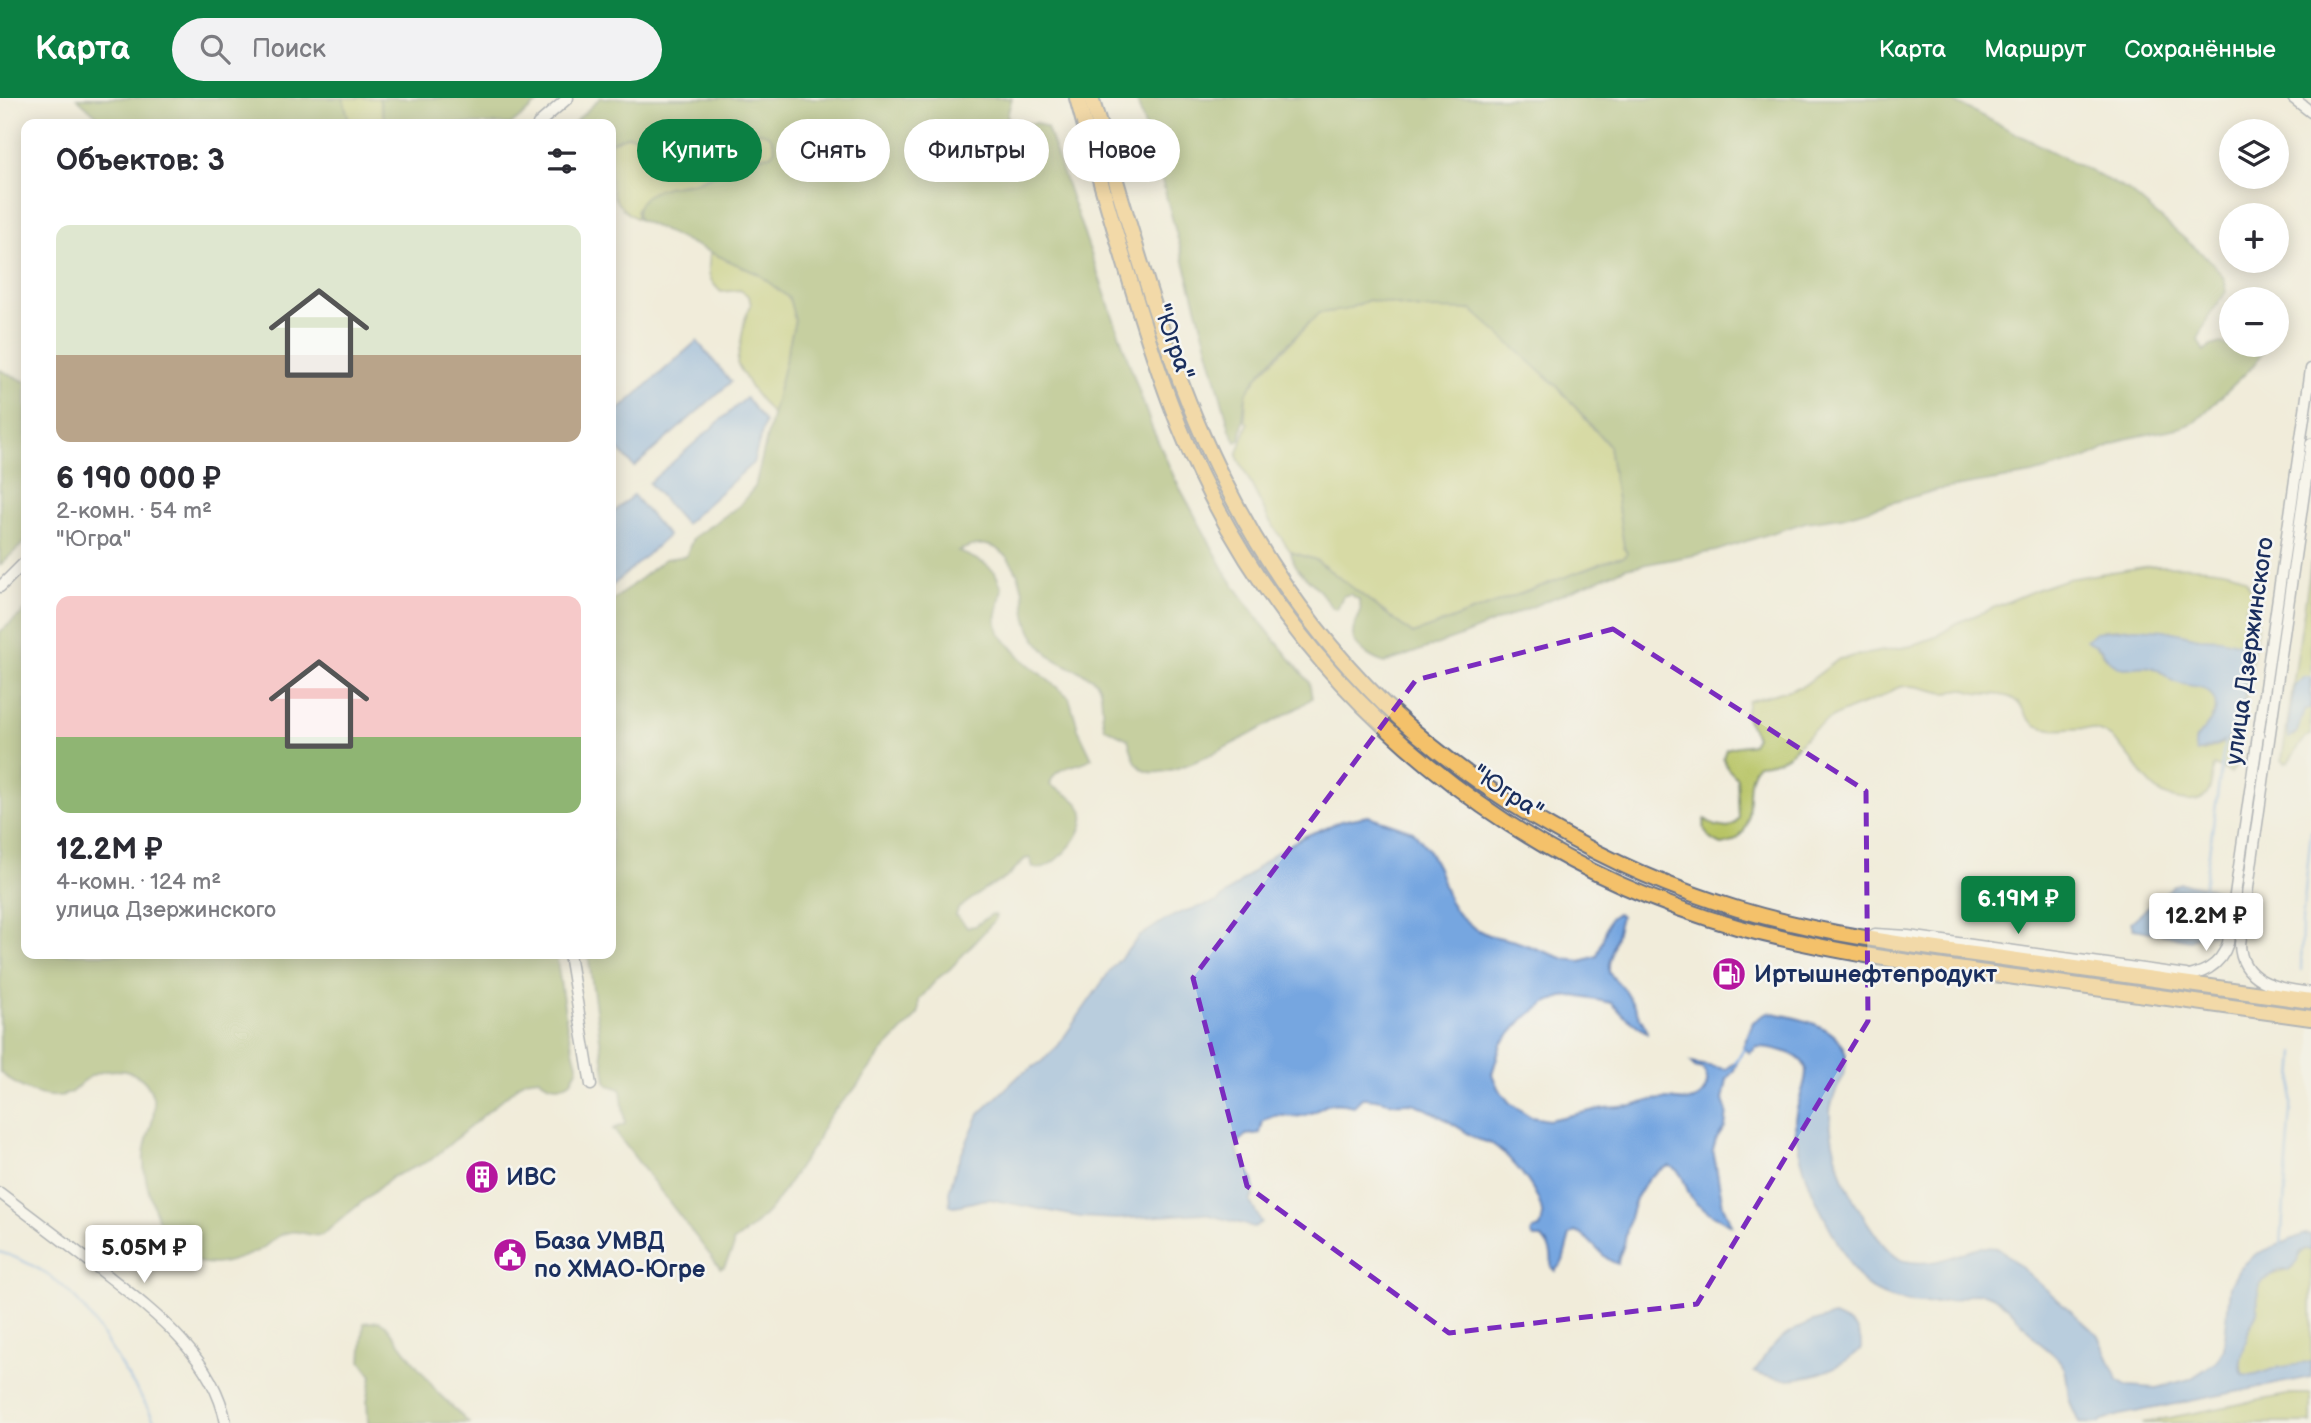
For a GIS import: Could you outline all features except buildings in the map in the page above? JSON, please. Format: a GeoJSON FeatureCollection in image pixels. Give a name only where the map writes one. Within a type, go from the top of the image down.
{"type":"FeatureCollection","features":[{"type":"Feature","properties":{"kind":"highway","name":"\"Югра\""},"geometry":{"type":"LineString","coordinates":[[1077,98],[1149,340],[1177,420],[1209,493],[1251,565],[1299,634],[1374,718],[1430,767],[1483,805],[1573,860],[1643,893],[1734,926],[1866,955],[2311,1018]]}},
{"type":"Feature","properties":{"kind":"highway","name":"\"Югра\""},"geometry":{"type":"LineString","coordinates":[[1091,98],[1189,403],[1215,463],[1245,520],[1285,584],[1324,636],[1368,686],[1412,728],[1465,770],[1524,810],[1587,846],[1704,898],[1740,909],[1840,933],[2311,1001]]}},
{"type":"Feature","properties":{"kind":"street"},"geometry":{"type":"LineString","coordinates":[[544,119],[568,98]]}},
{"type":"Feature","properties":{"kind":"street"},"geometry":{"type":"LineString","coordinates":[[2293,98],[2311,112]]}},
{"type":"Feature","properties":{"kind":"street","name":"улица Дзержинского"},"geometry":{"type":"LineString","coordinates":[[2194,976],[2219,961],[2229,940],[2311,369]]}},
{"type":"Feature","properties":{"kind":"street","name":"улица Дзержинского"},"geometry":{"type":"LineString","coordinates":[[2262,982],[2244,961],[2241,942],[2311,444]]}},
{"type":"Feature","properties":{"kind":"street"},"geometry":{"type":"LineString","coordinates":[[0,587],[21,566]]}},
{"type":"Feature","properties":{"kind":"street"},"geometry":{"type":"LineString","coordinates":[[1840,933],[1908,936],[2194,976]]}},
{"type":"Feature","properties":{"kind":"street"},"geometry":{"type":"LineString","coordinates":[[570,959],[591,1085]]}},
{"type":"Feature","properties":{"kind":"street"},"geometry":{"type":"LineString","coordinates":[[2170,981],[2194,976]]}},
{"type":"Feature","properties":{"kind":"street"},"geometry":{"type":"LineString","coordinates":[[2262,982],[2279,988],[2311,993]]}},
{"type":"Feature","properties":{"kind":"street"},"geometry":{"type":"LineString","coordinates":[[2262,982],[2287,997]]}},
{"type":"Feature","properties":{"kind":"street"},"geometry":{"type":"LineString","coordinates":[[0,1193],[92,1263],[185,1344],[212,1382],[226,1423]]}},
{"type":"Feature","properties":{"kind":"highlighted area"},"geometry":{"type":"Polygon","coordinates":[[[1613,629],[1866,791],[1868,1021],[1697,1304],[1449,1333],[1247,1186],[1193,978],[1416,680],[1613,629]]]}},
{"type":"Feature","properties":{"kind":"green space"},"geometry":{"type":"Polygon","coordinates":[[[77,98],[343,98],[349,119],[100,119],[77,98]]]}},
{"type":"Feature","properties":{"kind":"green space"},"geometry":{"type":"Polygon","coordinates":[[[343,98],[379,98],[385,119],[349,119],[343,98]]]}},
{"type":"Feature","properties":{"kind":"green space"},"geometry":{"type":"Polygon","coordinates":[[[379,98],[544,98],[518,119],[384,117],[379,98]]]}},
{"type":"Feature","properties":{"kind":"green space"},"geometry":{"type":"Polygon","coordinates":[[[600,98],[1012,98],[1007,117],[1009,119],[904,119],[904,182],[1049,182],[1049,134],[1063,174],[1063,182],[1066,182],[1152,428],[1175,479],[1229,578],[1309,682],[1312,698],[1200,760],[1159,772],[1146,771],[1136,761],[1128,739],[1105,728],[1100,691],[1096,682],[1053,658],[1034,636],[1027,618],[1021,583],[1009,559],[987,545],[958,551],[984,563],[995,572],[1002,588],[996,620],[1000,634],[1022,659],[1069,697],[1079,731],[1092,758],[1056,773],[1050,785],[1078,804],[1083,816],[1082,826],[1071,845],[1054,861],[1038,869],[1033,867],[1030,858],[1025,859],[1006,878],[985,889],[958,909],[956,915],[967,927],[975,926],[992,914],[996,915],[995,920],[919,1000],[916,1017],[883,1051],[853,1091],[834,1110],[773,1206],[752,1228],[733,1242],[733,1249],[724,1267],[720,1268],[613,1129],[625,1124],[621,1089],[608,1085],[606,1081],[589,959],[616,959],[616,598],[665,559],[686,556],[693,538],[739,506],[755,487],[795,320],[789,298],[758,274],[638,219],[637,215],[638,208],[647,195],[667,187],[697,182],[762,182],[762,157],[771,155],[775,149],[770,136],[762,133],[762,119],[637,119],[637,137],[629,135],[616,140],[616,119],[578,119],[600,98]]]}},
{"type":"Feature","properties":{"kind":"green space"},"geometry":{"type":"Polygon","coordinates":[[[1136,98],[1947,98],[2129,191],[2214,264],[2225,280],[2226,287],[2219,287],[2219,302],[2198,340],[2204,352],[2219,344],[2219,357],[2259,357],[2196,421],[2183,427],[2125,439],[2085,459],[2033,474],[1937,490],[1842,517],[1806,522],[1716,551],[1626,568],[1461,636],[1385,663],[1364,652],[1353,638],[1360,614],[1359,600],[1350,594],[1343,596],[1337,609],[1333,608],[1295,565],[1291,552],[1316,560],[1413,634],[1624,557],[1627,553],[1609,446],[1557,386],[1472,310],[1420,309],[1369,300],[1345,310],[1319,313],[1267,365],[1246,396],[1240,440],[1236,442],[1230,430],[1162,182],[1180,182],[1180,119],[1143,119],[1136,98]]]}},
{"type":"Feature","properties":{"kind":"green space"},"geometry":{"type":"Polygon","coordinates":[[[762,133],[772,139],[775,149],[771,155],[762,156],[762,133]]]}},
{"type":"Feature","properties":{"kind":"green space"},"geometry":{"type":"Polygon","coordinates":[[[629,135],[637,137],[637,182],[695,182],[667,187],[636,211],[638,219],[627,212],[616,199],[616,140],[629,135]]]}},
{"type":"Feature","properties":{"kind":"green space"},"geometry":{"type":"Polygon","coordinates":[[[710,252],[758,274],[789,298],[795,320],[773,416],[751,388],[737,363],[745,319],[751,305],[749,296],[740,290],[721,292],[716,287],[709,274],[710,252]]]}},
{"type":"Feature","properties":{"kind":"green space"},"geometry":{"type":"Polygon","coordinates":[[[1369,300],[1420,309],[1472,309],[1557,386],[1609,446],[1624,547],[1628,553],[1624,557],[1413,634],[1316,560],[1291,552],[1269,520],[1237,456],[1248,423],[1245,421],[1246,394],[1260,374],[1319,313],[1345,310],[1369,300]]]}},
{"type":"Feature","properties":{"kind":"green space"},"geometry":{"type":"Polygon","coordinates":[[[0,370],[21,380],[21,546],[0,565],[0,370]]]}},
{"type":"Feature","properties":{"kind":"green space"},"geometry":{"type":"Polygon","coordinates":[[[2311,562],[2311,677],[2305,677],[2293,737],[2308,708],[2311,708],[2311,735],[2306,737],[2285,763],[2282,760],[2311,562]]]}},
{"type":"Feature","properties":{"kind":"green space"},"geometry":{"type":"Polygon","coordinates":[[[2150,566],[2170,566],[2234,572],[2247,582],[2252,595],[2245,608],[2254,614],[2258,623],[2236,765],[2231,773],[2214,765],[2209,791],[2202,799],[2188,801],[2162,794],[2145,778],[2123,749],[2104,733],[2085,728],[2057,730],[2038,726],[2014,699],[2009,697],[1963,689],[1947,693],[1907,686],[1897,688],[1830,719],[1785,757],[1758,764],[1752,773],[1749,810],[1743,832],[1735,840],[1722,845],[1708,835],[1705,819],[1715,826],[1728,828],[1739,818],[1737,778],[1728,769],[1723,758],[1726,749],[1752,744],[1756,737],[1745,715],[1748,701],[1803,686],[1839,659],[1911,646],[1938,636],[1957,623],[2067,579],[2150,566]],[[2103,630],[2096,645],[2119,667],[2151,667],[2171,680],[2199,686],[2211,692],[2216,705],[2214,713],[2195,740],[2202,752],[2235,738],[2220,639],[2199,638],[2164,630],[2103,630]]]}},
{"type":"Feature","properties":{"kind":"green space"},"geometry":{"type":"Polygon","coordinates":[[[21,614],[21,959],[557,959],[567,1026],[578,1068],[571,1081],[555,1086],[539,1078],[525,1080],[431,1160],[392,1177],[322,1235],[287,1233],[254,1253],[219,1264],[196,1262],[179,1253],[159,1221],[146,1178],[144,1155],[154,1103],[145,1082],[128,1072],[108,1071],[89,1077],[68,1094],[50,1096],[22,1088],[0,1072],[0,632],[21,614]]]}},
{"type":"Feature","properties":{"kind":"green space"},"geometry":{"type":"Polygon","coordinates":[[[2305,1249],[2311,1250],[2311,1362],[2277,1368],[2253,1376],[2243,1375],[2243,1348],[2257,1313],[2260,1285],[2269,1276],[2291,1268],[2305,1249]]]}},
{"type":"Feature","properties":{"kind":"green space"},"geometry":{"type":"Polygon","coordinates":[[[379,1321],[386,1325],[438,1393],[469,1423],[368,1423],[367,1401],[372,1376],[361,1361],[364,1323],[379,1321]]]}},
{"type":"Feature","properties":{"kind":"green space"},"geometry":{"type":"Polygon","coordinates":[[[2292,1394],[2311,1394],[2311,1423],[2142,1423],[2292,1394]]]}},
{"type":"Feature","properties":{"kind":"water"},"geometry":{"type":"Polygon","coordinates":[[[697,341],[731,382],[634,467],[616,446],[616,413],[697,341]]]}},
{"type":"Feature","properties":{"kind":"water"},"geometry":{"type":"Polygon","coordinates":[[[746,398],[765,422],[753,463],[685,524],[649,483],[746,398]]]}},
{"type":"Feature","properties":{"kind":"water"},"geometry":{"type":"Polygon","coordinates":[[[633,495],[668,536],[616,583],[616,510],[633,495]]]}},
{"type":"Feature","properties":{"kind":"water"},"geometry":{"type":"Polygon","coordinates":[[[2135,628],[2164,630],[2241,644],[2249,656],[2240,731],[2237,736],[2197,752],[2197,739],[2215,713],[2216,705],[2208,691],[2179,683],[2151,667],[2116,666],[2098,647],[2086,640],[2095,632],[2135,628]]]}},
{"type":"Feature","properties":{"kind":"water"},"geometry":{"type":"Polygon","coordinates":[[[2305,677],[2311,677],[2311,708],[2305,710],[2297,732],[2289,738],[2288,726],[2295,685],[2305,677]]]}},
{"type":"Feature","properties":{"kind":"water"},"geometry":{"type":"Polygon","coordinates":[[[1368,816],[1413,831],[1428,849],[1449,900],[1458,914],[1474,928],[1488,935],[1515,941],[1565,959],[1581,961],[1597,956],[1610,918],[1617,913],[1621,916],[1609,973],[1625,990],[1647,1033],[1612,1003],[1575,996],[1562,997],[1548,1002],[1523,1019],[1501,1044],[1492,1074],[1498,1088],[1510,1103],[1531,1117],[1549,1120],[1648,1101],[1697,1099],[1702,1095],[1707,1082],[1703,1069],[1691,1063],[1726,1069],[1737,1062],[1727,1079],[1723,1100],[1727,1112],[1725,1127],[1713,1150],[1723,1206],[1732,1225],[1697,1204],[1679,1172],[1669,1166],[1649,1179],[1636,1198],[1618,1264],[1606,1258],[1586,1238],[1575,1232],[1570,1235],[1563,1261],[1555,1271],[1551,1267],[1551,1254],[1547,1244],[1542,1238],[1534,1238],[1531,1234],[1533,1230],[1540,1228],[1540,1206],[1528,1182],[1510,1159],[1492,1144],[1477,1139],[1439,1115],[1415,1104],[1366,1098],[1362,1098],[1354,1106],[1335,1103],[1301,1116],[1279,1115],[1270,1118],[1263,1121],[1260,1133],[1246,1135],[1236,1145],[1254,1184],[1250,1202],[1262,1223],[1254,1227],[1202,1213],[1117,1219],[1080,1217],[989,1199],[950,1206],[949,1192],[956,1167],[979,1114],[1020,1075],[1041,1062],[1057,1047],[1112,968],[1139,937],[1182,912],[1217,902],[1275,853],[1303,837],[1341,821],[1368,816]]]}},
{"type":"Feature","properties":{"kind":"water"},"geometry":{"type":"Polygon","coordinates":[[[2180,883],[2210,888],[2221,893],[2216,931],[2213,934],[2204,933],[2190,940],[2133,929],[2131,922],[2180,883]]]}},
{"type":"Feature","properties":{"kind":"water"},"geometry":{"type":"Polygon","coordinates":[[[1768,1012],[1821,1027],[1838,1039],[1843,1047],[1846,1064],[1830,1113],[1835,1150],[1845,1181],[1859,1208],[1877,1236],[1896,1257],[1905,1261],[1925,1262],[1945,1259],[1976,1248],[1999,1248],[2097,1334],[2118,1380],[2128,1386],[2156,1388],[2190,1379],[2216,1362],[2224,1349],[2230,1286],[2240,1268],[2256,1254],[2305,1234],[2311,1235],[2311,1250],[2300,1252],[2298,1261],[2288,1270],[2279,1270],[2261,1282],[2257,1312],[2249,1329],[2240,1368],[2243,1375],[2253,1376],[2277,1368],[2311,1362],[2311,1377],[2120,1415],[2100,1423],[2079,1423],[2070,1401],[2062,1363],[1999,1300],[1979,1293],[1939,1302],[1911,1302],[1897,1300],[1871,1289],[1853,1269],[1834,1235],[1808,1181],[1802,1162],[1795,1123],[1805,1066],[1797,1057],[1784,1051],[1757,1047],[1750,1053],[1743,1047],[1753,1022],[1768,1012]]]}},
{"type":"Feature","properties":{"kind":"water"},"geometry":{"type":"Polygon","coordinates":[[[1834,1316],[1851,1324],[1860,1336],[1861,1349],[1850,1358],[1810,1376],[1782,1379],[1754,1372],[1770,1349],[1791,1332],[1834,1316]]]}},
{"type":"Feature","properties":{"kind":"waterway"},"geometry":{"type":"LineString","coordinates":[[2204,887],[2225,741]]}},
{"type":"Feature","properties":{"kind":"waterway"},"geometry":{"type":"LineString","coordinates":[[2301,970],[2302,922],[2311,831]]}},
{"type":"Feature","properties":{"kind":"waterway"},"geometry":{"type":"LineString","coordinates":[[1734,1065],[1745,1047]]}},
{"type":"Feature","properties":{"kind":"waterway"},"geometry":{"type":"LineString","coordinates":[[2281,1245],[2295,1053]]}},
{"type":"Feature","properties":{"kind":"waterway"},"geometry":{"type":"LineString","coordinates":[[0,1252],[42,1271],[73,1296],[98,1328],[155,1423]]}},
{"type":"Feature","properties":{"kind":"place","name":"Иртышнефтепродукт"},"geometry":{"type":"Point","coordinates":[1729,974]}},
{"type":"Feature","properties":{"kind":"place","name":"ИВС"},"geometry":{"type":"Point","coordinates":[482,1177]}},
{"type":"Feature","properties":{"kind":"place","name":"База УМВД по ХМАО-Югре"},"geometry":{"type":"Point","coordinates":[510,1255]}}]}
